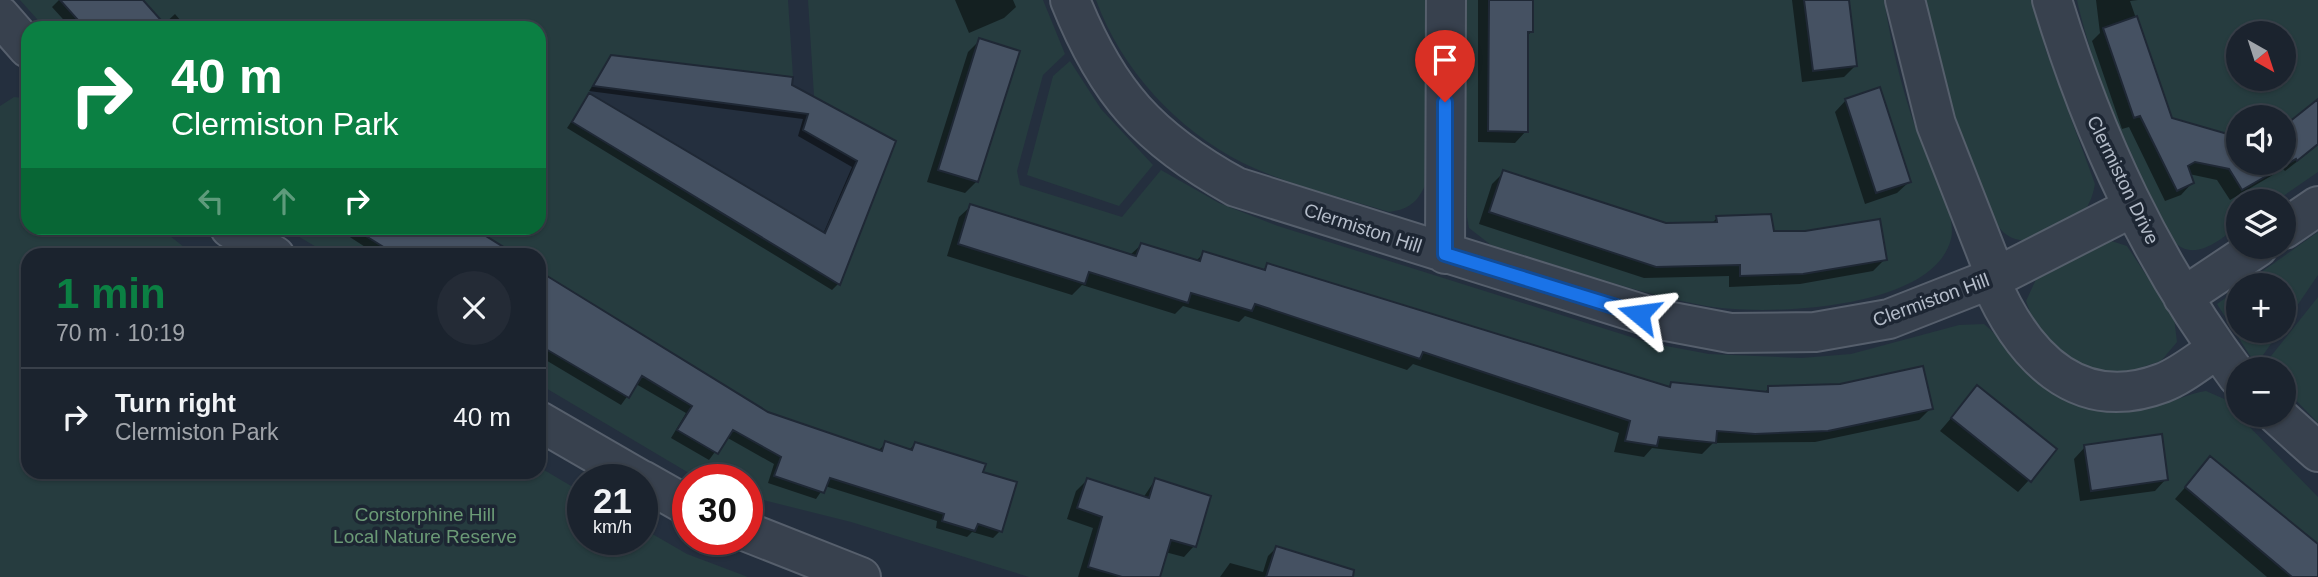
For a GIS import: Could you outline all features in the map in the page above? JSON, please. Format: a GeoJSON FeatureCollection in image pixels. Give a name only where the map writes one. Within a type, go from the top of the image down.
{"type":"FeatureCollection","features":[{"type":"Feature","properties":{"kind":"street","name":"Clermiston Hill"},"geometry":{"type":"LineString","coordinates":[[1070,0],[1087,40],[1106,74],[1149,127],[1172,149],[1236,187],[1661,320],[1730,333],[1815,332],[1889,319],[1993,279],[2133,207]]}},
{"type":"Feature","properties":{"kind":"street"},"geometry":{"type":"LineString","coordinates":[[1445,254],[1446,0]]}},
{"type":"Feature","properties":{"kind":"street","name":"Clermiston Drive"},"geometry":{"type":"LineString","coordinates":[[1905,0],[1936,124],[2003,311],[2038,359],[2059,376],[2098,390],[2137,391],[2226,363]]}},
{"type":"Feature","properties":{"kind":"street","name":"Clermiston Drive"},"geometry":{"type":"LineString","coordinates":[[2052,0],[2095,128],[2133,207],[2183,298],[2226,362]]}},
{"type":"Feature","properties":{"kind":"street"},"geometry":{"type":"LineString","coordinates":[[0,16],[21,40]]}},
{"type":"Feature","properties":{"kind":"street"},"geometry":{"type":"LineString","coordinates":[[2296,221],[2318,206]]}},
{"type":"Feature","properties":{"kind":"street"},"geometry":{"type":"LineString","coordinates":[[241,235],[262,248]]}},
{"type":"Feature","properties":{"kind":"street"},"geometry":{"type":"LineString","coordinates":[[2183,298],[2240,259]]}},
{"type":"Feature","properties":{"kind":"street"},"geometry":{"type":"LineString","coordinates":[[546,425],[614,464]]}},
{"type":"Feature","properties":{"kind":"street"},"geometry":{"type":"LineString","coordinates":[[2290,427],[2318,452]]}},
{"type":"Feature","properties":{"kind":"street"},"geometry":{"type":"LineString","coordinates":[[763,538],[861,577]]}},
{"type":"Feature","properties":{"kind":"green space"},"geometry":{"type":"Polygon","coordinates":[[[20,0],[788,0],[793,77],[611,55],[572,122],[839,285],[896,141],[814,96],[808,0],[1043,0],[1065,54],[1043,75],[1017,171],[1020,185],[1122,217],[1161,170],[1219,203],[1278,226],[1650,343],[1709,354],[1801,358],[1851,354],[1959,325],[1984,324],[2026,373],[2040,385],[2071,402],[2106,409],[2142,409],[2206,391],[2226,400],[2226,427],[2250,427],[2318,497],[2318,577],[1029,577],[851,522],[763,500],[763,464],[674,464],[546,388],[546,248],[318,248],[296,235],[546,235],[546,21],[39,21],[20,0]]]}},
{"type":"Feature","properties":{"kind":"green space"},"geometry":{"type":"Polygon","coordinates":[[[1096,0],[1428,0],[1428,179],[1421,193],[1404,209],[1389,212],[1278,178],[1219,149],[1174,115],[1154,95],[1120,50],[1096,0]]]}},
{"type":"Feature","properties":{"kind":"green space"},"geometry":{"type":"Polygon","coordinates":[[[1465,0],[1884,0],[1906,97],[1950,214],[1951,239],[1938,263],[1913,281],[1881,294],[1844,303],[1766,310],[1732,309],[1679,301],[1491,245],[1469,228],[1467,217],[1465,0]]]}},
{"type":"Feature","properties":{"kind":"green space"},"geometry":{"type":"Polygon","coordinates":[[[1924,0],[2035,0],[2045,48],[2095,184],[2086,209],[2075,219],[2045,235],[2024,240],[2007,235],[1995,221],[1969,163],[1957,126],[1924,0]]]}},
{"type":"Feature","properties":{"kind":"green space"},"geometry":{"type":"Polygon","coordinates":[[[2077,0],[2318,0],[2318,172],[2293,189],[2226,189],[2226,235],[2206,247],[2185,249],[2170,236],[2153,211],[2136,176],[2092,55],[2077,0]]]}},
{"type":"Feature","properties":{"kind":"green space"},"geometry":{"type":"Polygon","coordinates":[[[1070,61],[1101,109],[1153,165],[1119,206],[1027,175],[1053,76],[1070,61]]]}},
{"type":"Feature","properties":{"kind":"green space","name":"Corstorphine Hill Local Nature Reserve"},"geometry":{"type":"Polygon","coordinates":[[[14,97],[21,98],[21,235],[169,235],[185,248],[21,248],[21,479],[546,479],[546,471],[567,484],[567,555],[658,555],[658,537],[672,545],[672,555],[690,555],[748,577],[0,577],[0,106],[14,97]]]}},
{"type":"Feature","properties":{"kind":"green space"},"geometry":{"type":"Polygon","coordinates":[[[2318,232],[2318,275],[2296,307],[2296,273],[2260,273],[2280,259],[2296,259],[2296,248],[2318,232]]]}},
{"type":"Feature","properties":{"kind":"green space"},"geometry":{"type":"Polygon","coordinates":[[[2102,238],[2127,246],[2174,317],[2177,342],[2161,361],[2118,375],[2070,362],[2035,325],[2026,301],[2039,273],[2102,238]]]}},
{"type":"Feature","properties":{"kind":"green space"},"geometry":{"type":"Polygon","coordinates":[[[2318,297],[2318,423],[2296,400],[2296,357],[2270,357],[2281,343],[2296,343],[2296,325],[2318,297]]]}},
{"type":"Feature","properties":{"kind":"green space"},"geometry":{"type":"Polygon","coordinates":[[[2226,298],[2226,318],[2217,304],[2226,298]]]}},
{"type":"Feature","properties":{"kind":"green space"},"geometry":{"type":"Polygon","coordinates":[[[2242,343],[2272,343],[2262,357],[2251,357],[2242,343]]]}},
{"type":"Feature","properties":{"kind":"building"},"geometry":{"type":"Polygon","coordinates":[[[60,0],[143,0],[162,21],[79,21],[60,0]]]}},
{"type":"Feature","properties":{"kind":"building"},"geometry":{"type":"Polygon","coordinates":[[[1489,0],[1533,0],[1533,32],[1528,32],[1528,132],[1488,131],[1489,0]]]}},
{"type":"Feature","properties":{"kind":"building"},"geometry":{"type":"Polygon","coordinates":[[[1804,0],[1849,0],[1857,66],[1813,71],[1804,0]]]}},
{"type":"Feature","properties":{"kind":"building"},"geometry":{"type":"Polygon","coordinates":[[[2137,16],[2172,118],[2226,134],[2226,168],[2195,162],[2188,166],[2194,183],[2177,191],[2140,116],[2134,118],[2103,28],[2137,16]]]}},
{"type":"Feature","properties":{"kind":"building"},"geometry":{"type":"Polygon","coordinates":[[[979,38],[1020,51],[978,182],[938,170],[979,38]]]}},
{"type":"Feature","properties":{"kind":"building"},"geometry":{"type":"Polygon","coordinates":[[[611,55],[793,77],[792,85],[896,141],[840,285],[572,122],[589,93],[825,233],[857,161],[803,130],[808,114],[593,86],[611,55]]]}},
{"type":"Feature","properties":{"kind":"building"},"geometry":{"type":"Polygon","coordinates":[[[1880,87],[1911,182],[1876,193],[1845,99],[1880,87]]]}},
{"type":"Feature","properties":{"kind":"building"},"geometry":{"type":"Polygon","coordinates":[[[2318,99],[2318,144],[2297,161],[2296,116],[2318,99]]]}},
{"type":"Feature","properties":{"kind":"building"},"geometry":{"type":"Polygon","coordinates":[[[1503,170],[1666,223],[1717,222],[1716,216],[1771,214],[1774,231],[1805,231],[1880,219],[1887,260],[1803,274],[1740,276],[1740,265],[1656,267],[1489,212],[1503,170]]]}},
{"type":"Feature","properties":{"kind":"building"},"geometry":{"type":"Polygon","coordinates":[[[2233,175],[2268,175],[2244,189],[2233,175]]]}},
{"type":"Feature","properties":{"kind":"building"},"geometry":{"type":"Polygon","coordinates":[[[970,204],[1136,256],[1141,243],[1200,261],[1203,251],[1265,270],[1267,263],[1670,387],[1671,382],[1768,392],[1768,386],[1840,384],[1923,366],[1933,409],[1828,431],[1755,434],[1717,431],[1716,443],[1659,437],[1657,446],[1625,441],[1630,421],[1423,352],[1420,359],[1255,304],[1252,311],[1191,293],[1188,303],[1089,272],[1085,284],[958,244],[970,204]]]}},
{"type":"Feature","properties":{"kind":"building"},"geometry":{"type":"Polygon","coordinates":[[[364,235],[484,235],[505,248],[385,248],[364,235]]]}},
{"type":"Feature","properties":{"kind":"building"},"geometry":{"type":"Polygon","coordinates":[[[546,275],[768,412],[882,451],[885,441],[912,450],[915,442],[986,464],[983,472],[1017,482],[1002,532],[978,524],[975,531],[942,521],[944,514],[830,478],[824,493],[774,476],[781,457],[733,430],[718,454],[677,430],[692,406],[642,376],[629,398],[546,349],[546,275]]]}},
{"type":"Feature","properties":{"kind":"building"},"geometry":{"type":"Polygon","coordinates":[[[1977,385],[2057,449],[2031,482],[1951,418],[1977,385]]]}},
{"type":"Feature","properties":{"kind":"building"},"geometry":{"type":"Polygon","coordinates":[[[2162,434],[2168,480],[2091,491],[2084,445],[2162,434]]]}},
{"type":"Feature","properties":{"kind":"building"},"geometry":{"type":"Polygon","coordinates":[[[2210,456],[2318,544],[2318,577],[2292,577],[2185,487],[2210,456]]]}},
{"type":"Feature","properties":{"kind":"building"},"geometry":{"type":"Polygon","coordinates":[[[1087,478],[1149,498],[1155,478],[1211,496],[1196,547],[1171,540],[1160,577],[1122,577],[1088,567],[1102,517],[1077,508],[1087,478]]]}},
{"type":"Feature","properties":{"kind":"building"},"geometry":{"type":"Polygon","coordinates":[[[1276,546],[1354,570],[1353,577],[1266,577],[1276,546]]]}},
{"type":"Feature","properties":{"kind":"route"},"geometry":{"type":"LineString","coordinates":[[1445,102],[1445,254],[1639,314]]}}]}
